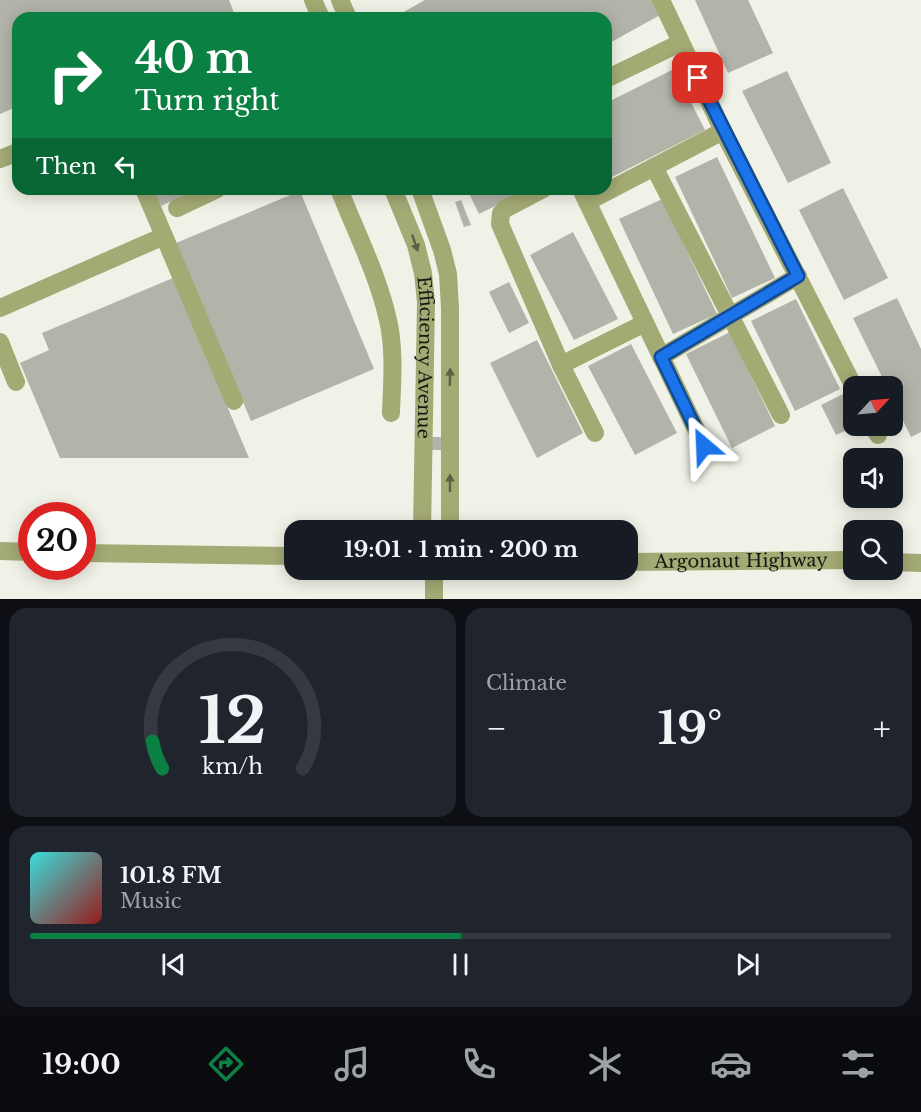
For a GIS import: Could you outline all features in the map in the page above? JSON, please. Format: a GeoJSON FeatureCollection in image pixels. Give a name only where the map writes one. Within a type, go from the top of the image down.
{"type":"FeatureCollection","features":[{"type":"Feature","properties":{"kind":"street"},"geometry":{"type":"LineString","coordinates":[[661,0],[723,131],[848,376]]}},
{"type":"Feature","properties":{"kind":"street"},"geometry":{"type":"LineString","coordinates":[[612,77],[680,43]]}},
{"type":"Feature","properties":{"kind":"street"},"geometry":{"type":"LineString","coordinates":[[612,183],[654,166],[723,131]]}},
{"type":"Feature","properties":{"kind":"street"},"geometry":{"type":"LineString","coordinates":[[654,166],[781,415]]}},
{"type":"Feature","properties":{"kind":"street"},"geometry":{"type":"LineString","coordinates":[[147,195],[234,400]]}},
{"type":"Feature","properties":{"kind":"street"},"geometry":{"type":"LineString","coordinates":[[177,208],[204,195]]}},
{"type":"Feature","properties":{"kind":"street"},"geometry":{"type":"LineString","coordinates":[[341,195],[389,321],[392,358],[391,413]]}},
{"type":"Feature","properties":{"kind":"street","name":"Efficiency Avenue"},"geometry":{"type":"LineString","coordinates":[[395,195],[416,245],[423,273],[426,303],[423,520]]}},
{"type":"Feature","properties":{"kind":"street","name":"Efficiency Avenue"},"geometry":{"type":"LineString","coordinates":[[422,195],[435,228],[448,274],[450,520]]}},
{"type":"Feature","properties":{"kind":"street"},"geometry":{"type":"LineString","coordinates":[[532,195],[505,209],[501,213],[500,224],[561,365],[595,433]]}},
{"type":"Feature","properties":{"kind":"street"},"geometry":{"type":"LineString","coordinates":[[584,195],[704,446]]}},
{"type":"Feature","properties":{"kind":"street"},"geometry":{"type":"LineString","coordinates":[[0,308],[164,236]]}},
{"type":"Feature","properties":{"kind":"street"},"geometry":{"type":"LineString","coordinates":[[661,357],[798,276]]}},
{"type":"Feature","properties":{"kind":"street"},"geometry":{"type":"LineString","coordinates":[[561,365],[645,323]]}},
{"type":"Feature","properties":{"kind":"street"},"geometry":{"type":"LineString","coordinates":[[0,342],[16,382]]}},
{"type":"Feature","properties":{"kind":"street"},"geometry":{"type":"LineString","coordinates":[[0,551],[18,552]]}},
{"type":"Feature","properties":{"kind":"street"},"geometry":{"type":"LineString","coordinates":[[96,553],[284,556]]}},
{"type":"Feature","properties":{"kind":"street","name":"Argonaut Highway"},"geometry":{"type":"LineString","coordinates":[[638,562],[843,560]]}},
{"type":"Feature","properties":{"kind":"street"},"geometry":{"type":"LineString","coordinates":[[903,562],[921,563]]}},
{"type":"Feature","properties":{"kind":"street"},"geometry":{"type":"LineString","coordinates":[[434,580],[434,599]]}},
{"type":"Feature","properties":{"kind":"building"},"geometry":{"type":"Polygon","coordinates":[[[0,0],[229,0],[234,12],[12,12],[12,109],[0,114],[0,0]]]}},
{"type":"Feature","properties":{"kind":"building"},"geometry":{"type":"Polygon","coordinates":[[[425,0],[655,0],[662,14],[612,42],[612,12],[404,12],[425,0]]]}},
{"type":"Feature","properties":{"kind":"building"},"geometry":{"type":"Polygon","coordinates":[[[695,0],[748,0],[773,53],[728,73],[695,0]]]}},
{"type":"Feature","properties":{"kind":"building"},"geometry":{"type":"Polygon","coordinates":[[[674,69],[705,130],[612,177],[612,100],[674,69]]]}},
{"type":"Feature","properties":{"kind":"building"},"geometry":{"type":"Polygon","coordinates":[[[787,71],[831,163],[788,183],[742,91],[787,71]]]}},
{"type":"Feature","properties":{"kind":"building"},"geometry":{"type":"Polygon","coordinates":[[[717,157],[775,278],[732,298],[675,177],[717,157]]]}},
{"type":"Feature","properties":{"kind":"building"},"geometry":{"type":"Polygon","coordinates":[[[843,188],[888,278],[844,300],[799,210],[843,188]]]}},
{"type":"Feature","properties":{"kind":"building"},"geometry":{"type":"Polygon","coordinates":[[[156,195],[184,195],[161,206],[156,195]]]}},
{"type":"Feature","properties":{"kind":"building"},"geometry":{"type":"Polygon","coordinates":[[[290,195],[302,195],[374,369],[251,421],[176,243],[290,195]]]}},
{"type":"Feature","properties":{"kind":"building"},"geometry":{"type":"Polygon","coordinates":[[[470,195],[517,195],[479,214],[470,195]]]}},
{"type":"Feature","properties":{"kind":"building"},"geometry":{"type":"Polygon","coordinates":[[[662,199],[717,314],[673,334],[619,219],[662,199]]]}},
{"type":"Feature","properties":{"kind":"building"},"geometry":{"type":"Polygon","coordinates":[[[461,200],[471,225],[464,227],[455,202],[461,200]]]}},
{"type":"Feature","properties":{"kind":"building"},"geometry":{"type":"Polygon","coordinates":[[[573,232],[618,319],[574,340],[530,255],[573,232]]]}},
{"type":"Feature","properties":{"kind":"building"},"geometry":{"type":"Polygon","coordinates":[[[173,278],[249,458],[60,458],[20,363],[49,350],[42,333],[173,278]]]}},
{"type":"Feature","properties":{"kind":"building"},"geometry":{"type":"Polygon","coordinates":[[[509,282],[529,323],[509,333],[489,292],[509,282]]]}},
{"type":"Feature","properties":{"kind":"building"},"geometry":{"type":"Polygon","coordinates":[[[897,298],[921,349],[921,432],[911,437],[903,421],[903,376],[882,376],[853,318],[897,298]]]}},
{"type":"Feature","properties":{"kind":"building"},"geometry":{"type":"Polygon","coordinates":[[[796,299],[840,389],[795,411],[751,321],[796,299]]]}},
{"type":"Feature","properties":{"kind":"building"},"geometry":{"type":"Polygon","coordinates":[[[730,332],[775,426],[732,448],[686,354],[730,332]]]}},
{"type":"Feature","properties":{"kind":"building"},"geometry":{"type":"Polygon","coordinates":[[[537,340],[583,433],[537,458],[490,363],[537,340]]]}},
{"type":"Feature","properties":{"kind":"building"},"geometry":{"type":"Polygon","coordinates":[[[631,344],[677,433],[635,455],[588,366],[631,344]]]}},
{"type":"Feature","properties":{"kind":"building"},"geometry":{"type":"Polygon","coordinates":[[[843,394],[843,432],[836,435],[821,405],[843,394]]]}},
{"type":"Feature","properties":{"kind":"building"},"geometry":{"type":"Polygon","coordinates":[[[432,437],[441,437],[441,450],[432,450],[432,437]]]}},
{"type":"Feature","properties":{"kind":"route"},"geometry":{"type":"LineString","coordinates":[[698,78],[798,276],[661,357],[704,446]]}}]}
